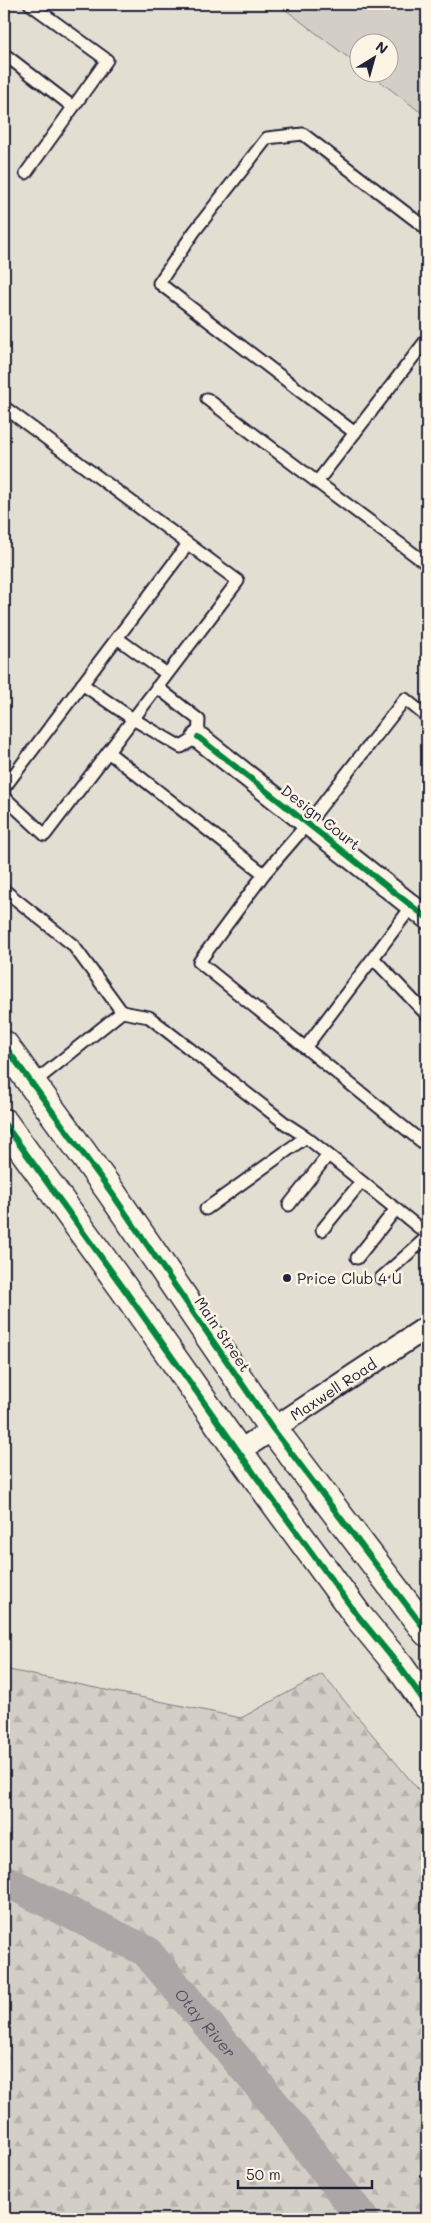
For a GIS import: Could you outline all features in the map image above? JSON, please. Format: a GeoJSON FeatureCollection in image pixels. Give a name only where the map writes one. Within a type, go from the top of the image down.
{"type":"FeatureCollection","features":[{"type":"Feature","properties":{"kind":"main road","name":"Main Street"},"geometry":{"type":"LineString","coordinates":[[4,1045],[111,1192],[273,1429],[427,1632]]}},
{"type":"Feature","properties":{"kind":"main road"},"geometry":{"type":"LineString","coordinates":[[4,1123],[122,1286],[238,1452],[358,1616],[397,1663],[427,1705]]}},
{"type":"Feature","properties":{"kind":"street","name":"Design Court"},"geometry":{"type":"LineString","coordinates":[[198,737],[420,912]]}},
{"type":"Feature","properties":{"kind":"street","name":"Maxwell Road"},"geometry":{"type":"LineString","coordinates":[[238,1452],[425,1333]]}},
{"type":"Feature","properties":{"kind":"lane"},"geometry":{"type":"LineString","coordinates":[[26,173],[107,60],[30,4]]}},
{"type":"Feature","properties":{"kind":"lane"},"geometry":{"type":"LineString","coordinates":[[4,54],[73,107]]}},
{"type":"Feature","properties":{"kind":"lane"},"geometry":{"type":"LineString","coordinates":[[355,433],[159,283],[194,232],[267,138],[304,134],[427,229]]}},
{"type":"Feature","properties":{"kind":"lane"},"geometry":{"type":"LineString","coordinates":[[317,482],[427,339]]}},
{"type":"Feature","properties":{"kind":"lane"},"geometry":{"type":"LineString","coordinates":[[207,400],[427,564]]}},
{"type":"Feature","properties":{"kind":"lane"},"geometry":{"type":"LineString","coordinates":[[4,407],[238,581],[45,835],[4,797]]}},
{"type":"Feature","properties":{"kind":"lane"},"geometry":{"type":"LineString","coordinates":[[4,788],[188,544]]}},
{"type":"Feature","properties":{"kind":"lane"},"geometry":{"type":"LineString","coordinates":[[117,638],[167,674]]}},
{"type":"Feature","properties":{"kind":"lane"},"geometry":{"type":"LineString","coordinates":[[82,684],[133,719],[181,747],[198,737],[199,720],[157,687]]}},
{"type":"Feature","properties":{"kind":"lane"},"geometry":{"type":"LineString","coordinates":[[427,717],[404,699],[308,823],[264,874],[199,962],[427,1146]]}},
{"type":"Feature","properties":{"kind":"lane"},"geometry":{"type":"LineString","coordinates":[[108,752],[264,874]]}},
{"type":"Feature","properties":{"kind":"lane"},"geometry":{"type":"LineString","coordinates":[[4,890],[73,945],[122,1012],[149,1017],[286,1124],[306,1137],[427,1235],[382,1278]]}},
{"type":"Feature","properties":{"kind":"lane"},"geometry":{"type":"LineString","coordinates":[[305,1048],[373,958],[420,912]]}},
{"type":"Feature","properties":{"kind":"lane"},"geometry":{"type":"LineString","coordinates":[[373,958],[427,1015]]}},
{"type":"Feature","properties":{"kind":"lane"},"geometry":{"type":"LineString","coordinates":[[32,1084],[122,1012]]}},
{"type":"Feature","properties":{"kind":"lane"},"geometry":{"type":"LineString","coordinates":[[206,1210],[306,1137]]}},
{"type":"Feature","properties":{"kind":"lane"},"geometry":{"type":"LineString","coordinates":[[289,1206],[328,1155]]}},
{"type":"Feature","properties":{"kind":"lane"},"geometry":{"type":"LineString","coordinates":[[322,1230],[361,1182]]}},
{"type":"Feature","properties":{"kind":"lane"},"geometry":{"type":"LineString","coordinates":[[357,1258],[396,1210]]}},
{"type":"Feature","properties":{"kind":"shaded area"},"geometry":{"type":"Polygon","coordinates":[[[4,4],[278,4],[348,57],[348,82],[381,82],[427,117],[427,1800],[322,1674],[241,1718],[4,1669],[4,4]]]}},
{"type":"Feature","properties":{"kind":"green space"},"geometry":{"type":"Polygon","coordinates":[[[278,4],[427,4],[427,117],[381,82],[398,82],[398,32],[348,32],[348,57],[278,4]]]}},
{"type":"Feature","properties":{"kind":"green space"},"geometry":{"type":"Polygon","coordinates":[[[4,1669],[241,1718],[322,1674],[427,1800],[427,2219],[4,2219],[4,1669]]]}},
{"type":"Feature","properties":{"kind":"waterway","name":"Otay River"},"geometry":{"type":"LineString","coordinates":[[4,1880],[146,1951],[263,2090],[363,2219]]}},
{"type":"Feature","properties":{"kind":"cycle path"},"geometry":{"type":"LineString","coordinates":[[198,737],[427,918]]}},
{"type":"Feature","properties":{"kind":"cycle path"},"geometry":{"type":"LineString","coordinates":[[4,1045],[111,1192],[273,1429],[427,1632]]}},
{"type":"Feature","properties":{"kind":"cycle path"},"geometry":{"type":"LineString","coordinates":[[4,1123],[265,1489],[358,1616],[400,1667],[427,1705]]}},
{"type":"Feature","properties":{"kind":"place","name":"Price Club 4 U"},"geometry":{"type":"Point","coordinates":[287,1278]}}]}
